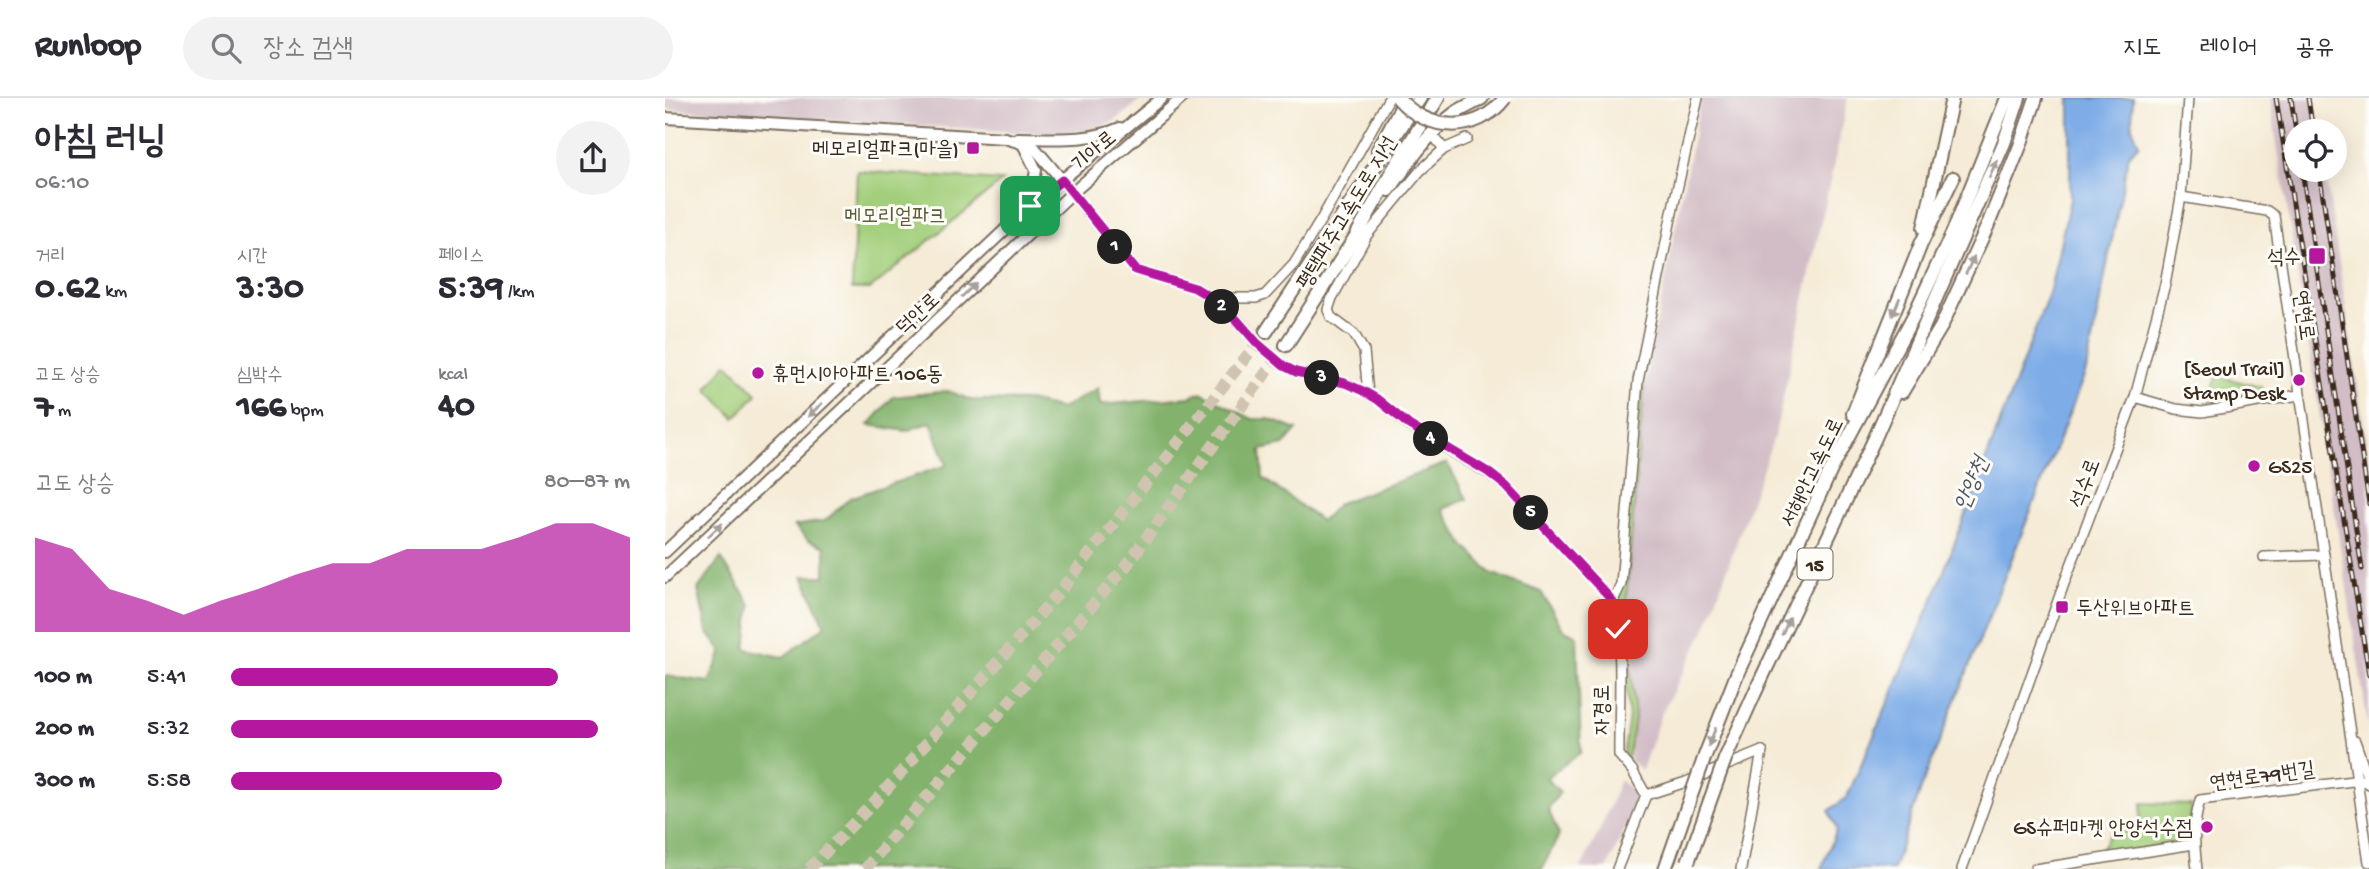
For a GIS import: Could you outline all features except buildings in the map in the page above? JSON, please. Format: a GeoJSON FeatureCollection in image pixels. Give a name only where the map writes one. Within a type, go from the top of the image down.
{"type":"FeatureCollection","features":[{"type":"Feature","properties":{"kind":"highway"},"geometry":{"type":"LineString","coordinates":[[1338,224],[1406,98]]}},
{"type":"Feature","properties":{"kind":"highway","name":"평택파주고속도로 지선"},"geometry":{"type":"LineString","coordinates":[[1266,332],[1420,98]]}},
{"type":"Feature","properties":{"kind":"highway","name":"평택파주고속도로 지선"},"geometry":{"type":"LineString","coordinates":[[1286,345],[1356,236],[1392,170],[1438,98]]}},
{"type":"Feature","properties":{"kind":"highway"},"geometry":{"type":"LineString","coordinates":[[1356,236],[1418,150],[1436,130],[1454,114],[1482,98]]}},
{"type":"Feature","properties":{"kind":"highway"},"geometry":{"type":"LineString","coordinates":[[1392,103],[1426,121],[1451,126],[1479,120],[1496,109],[1505,98]]}},
{"type":"Feature","properties":{"kind":"highway"},"geometry":{"type":"LineString","coordinates":[[1921,244],[1952,98]]}},
{"type":"Feature","properties":{"kind":"highway","name":"서해안고속도로"},"geometry":{"type":"LineString","coordinates":[[1686,865],[1725,759],[1874,440],[1919,318],[2007,98]]}},
{"type":"Feature","properties":{"kind":"highway","name":"서해안고속도로"},"geometry":{"type":"LineString","coordinates":[[1667,863],[1737,674],[1831,470],[1919,318],[2004,143],[2019,98]]}},
{"type":"Feature","properties":{"kind":"highway"},"geometry":{"type":"LineString","coordinates":[[1874,440],[1941,327],[1987,227],[2036,98]]}},
{"type":"Feature","properties":{"kind":"highway"},"geometry":{"type":"LineString","coordinates":[[1831,470],[1921,244],[1953,178]]}},
{"type":"Feature","properties":{"kind":"main road","name":"기아로"},"geometry":{"type":"LineString","coordinates":[[1062,180],[1162,98]]}},
{"type":"Feature","properties":{"kind":"main road","name":"기아로"},"geometry":{"type":"LineString","coordinates":[[665,118],[1006,138],[1034,147],[1072,193],[1182,98]]}},
{"type":"Feature","properties":{"kind":"main road"},"geometry":{"type":"LineString","coordinates":[[1006,138],[1070,137],[1108,133],[1132,123]]}},
{"type":"Feature","properties":{"kind":"main road"},"geometry":{"type":"LineString","coordinates":[[1023,144],[1035,170],[1030,206]]}},
{"type":"Feature","properties":{"kind":"main road","name":"덕안로"},"geometry":{"type":"LineString","coordinates":[[665,552],[1030,206],[1062,180]]}},
{"type":"Feature","properties":{"kind":"main road","name":"덕안로"},"geometry":{"type":"LineString","coordinates":[[665,577],[1072,193]]}},
{"type":"Feature","properties":{"kind":"street"},"geometry":{"type":"LineString","coordinates":[[1072,193],[1135,270],[1195,288],[1212,298],[1284,366],[1296,372],[1345,383],[1368,394],[1409,425],[1488,472],[1506,486],[1612,603],[1621,584],[1638,381],[1698,98]]}},
{"type":"Feature","properties":{"kind":"street","name":"석수로"},"geometry":{"type":"LineString","coordinates":[[1962,869],[2135,397],[2165,284],[2181,197],[2188,98]]}},
{"type":"Feature","properties":{"kind":"street"},"geometry":{"type":"LineString","coordinates":[[1212,298],[1256,298],[1265,295],[1294,264],[1392,103]]}},
{"type":"Feature","properties":{"kind":"street"},"geometry":{"type":"LineString","coordinates":[[1436,139],[1444,149]]}},
{"type":"Feature","properties":{"kind":"street"},"geometry":{"type":"LineString","coordinates":[[1368,394],[1364,351],[1354,334],[1331,317],[1328,310],[1332,298],[1367,235],[1420,171],[1444,149],[1467,139]]}},
{"type":"Feature","properties":{"kind":"street","name":"연현로"},"geometry":{"type":"LineString","coordinates":[[2181,197],[2267,211],[2274,216],[2369,862]]}},
{"type":"Feature","properties":{"kind":"street"},"geometry":{"type":"LineString","coordinates":[[2135,397],[2202,412],[2299,396]]}},
{"type":"Feature","properties":{"kind":"street"},"geometry":{"type":"LineString","coordinates":[[2264,557],[2324,555]]}},
{"type":"Feature","properties":{"kind":"street","name":"자경로"},"geometry":{"type":"LineString","coordinates":[[1612,603],[1618,629],[1619,755],[1632,770],[1646,795]]}},
{"type":"Feature","properties":{"kind":"street"},"geometry":{"type":"LineString","coordinates":[[2346,706],[2369,783],[2356,780]]}},
{"type":"Feature","properties":{"kind":"street"},"geometry":{"type":"LineString","coordinates":[[1617,869],[1646,795],[1762,751],[1741,869]]}},
{"type":"Feature","properties":{"kind":"street","name":"연현로79번길"},"geometry":{"type":"LineString","coordinates":[[2197,869],[2195,820],[2200,800],[2356,780]]}},
{"type":"Feature","properties":{"kind":"street"},"geometry":{"type":"LineString","coordinates":[[2035,869],[2194,844]]}},
{"type":"Feature","properties":{"kind":"shaded area"},"geometry":{"type":"Polygon","coordinates":[[[665,98],[1143,98],[1115,121],[1087,131],[1050,134],[665,109],[665,98]]]}},
{"type":"Feature","properties":{"kind":"shaded area"},"geometry":{"type":"Polygon","coordinates":[[[1701,98],[1848,98],[1775,434],[1705,631],[1661,714],[1642,770],[1630,761],[1635,718],[1625,611],[1644,387],[1701,98]]]}},
{"type":"Feature","properties":{"kind":"shaded area"},"geometry":{"type":"Polygon","coordinates":[[[2270,98],[2314,98],[2317,119],[2284,119],[2284,182],[2327,182],[2369,462],[2369,730],[2270,98]]]}},
{"type":"Feature","properties":{"kind":"shaded area"},"geometry":{"type":"Polygon","coordinates":[[[1620,780],[1639,796],[1607,869],[1580,869],[1600,830],[1620,780]]]}},
{"type":"Feature","properties":{"kind":"green space","name":"메모리얼파크"},"geometry":{"type":"Polygon","coordinates":[[[857,171],[1002,181],[870,289],[852,289],[857,171]]]}},
{"type":"Feature","properties":{"kind":"green space"},"geometry":{"type":"Polygon","coordinates":[[[727,363],[757,394],[735,418],[707,389],[727,363]]]}},
{"type":"Feature","properties":{"kind":"green space"},"geometry":{"type":"Polygon","coordinates":[[[2217,376],[2261,387],[2262,393],[2209,402],[2217,376]]]}},
{"type":"Feature","properties":{"kind":"green space"},"geometry":{"type":"Polygon","coordinates":[[[1637,387],[1644,387],[1625,611],[1635,718],[1627,763],[1623,756],[1629,718],[1619,598],[1637,387]]]}},
{"type":"Feature","properties":{"kind":"green space"},"geometry":{"type":"Polygon","coordinates":[[[1098,388],[1100,405],[1190,397],[1201,392],[1252,419],[1269,419],[1297,430],[1284,445],[1261,450],[1263,478],[1321,521],[1339,503],[1447,463],[1467,499],[1443,509],[1464,545],[1491,573],[1541,592],[1563,629],[1577,636],[1581,752],[1546,778],[1560,792],[1548,809],[1559,835],[1542,869],[665,869],[665,676],[709,682],[722,652],[707,632],[698,589],[721,558],[751,605],[746,649],[783,657],[825,626],[803,576],[825,576],[825,547],[808,540],[794,526],[825,521],[850,498],[947,465],[931,422],[906,431],[869,425],[893,397],[948,391],[971,400],[1030,401],[1061,409],[1098,388]]]}},
{"type":"Feature","properties":{"kind":"green space"},"geometry":{"type":"Polygon","coordinates":[[[2142,803],[2191,805],[2188,842],[2103,855],[2102,847],[2111,833],[2139,829],[2142,803]]]}},
{"type":"Feature","properties":{"kind":"water"},"geometry":{"type":"Polygon","coordinates":[[[2070,98],[2133,98],[2132,127],[2139,144],[2129,154],[2086,371],[1923,783],[1893,869],[1821,869],[1837,829],[1829,811],[1847,797],[1936,592],[2050,290],[2070,199],[2070,98]]]}},
{"type":"Feature","properties":{"kind":"tunnel"},"geometry":{"type":"LineString","coordinates":[[809,869],[882,794],[1061,590],[1266,332]]}},
{"type":"Feature","properties":{"kind":"tunnel"},"geometry":{"type":"LineString","coordinates":[[865,869],[1127,565],[1286,345]]}},
{"type":"Feature","properties":{"kind":"railway"},"geometry":{"type":"LineString","coordinates":[[2276,98],[2369,675]]}},
{"type":"Feature","properties":{"kind":"railway"},"geometry":{"type":"LineString","coordinates":[[2291,98],[2294,119]]}},
{"type":"Feature","properties":{"kind":"railway"},"geometry":{"type":"LineString","coordinates":[[2308,98],[2311,119]]}},
{"type":"Feature","properties":{"kind":"railway"},"geometry":{"type":"LineString","coordinates":[[2304,182],[2362,569]]}},
{"type":"Feature","properties":{"kind":"railway"},"geometry":{"type":"LineString","coordinates":[[2321,182],[2369,504]]}},
{"type":"Feature","properties":{"kind":"place","name":"메모리얼파크(마을)"},"geometry":{"type":"Point","coordinates":[973,148]}},
{"type":"Feature","properties":{"kind":"place","name":"석수"},"geometry":{"type":"Point","coordinates":[2317,256]}},
{"type":"Feature","properties":{"kind":"place","name":"휴먼시아아파트 106동"},"geometry":{"type":"Point","coordinates":[758,373]}},
{"type":"Feature","properties":{"kind":"place","name":"[Seoul Trail] Stamp Desk"},"geometry":{"type":"Point","coordinates":[2299,380]}},
{"type":"Feature","properties":{"kind":"place","name":"GS25"},"geometry":{"type":"Point","coordinates":[2254,466]}},
{"type":"Feature","properties":{"kind":"place","name":"두산위브아파트"},"geometry":{"type":"Point","coordinates":[2062,607]}},
{"type":"Feature","properties":{"kind":"place","name":"GS슈퍼마켓 안양석수점"},"geometry":{"type":"Point","coordinates":[2207,827]}},
{"type":"Feature","properties":{"kind":"route"},"geometry":{"type":"LineString","coordinates":[[1030,206],[1062,180],[1135,270],[1195,288],[1212,298],[1284,366],[1296,372],[1345,383],[1363,391],[1447,450],[1488,472],[1506,486],[1609,597],[1615,608],[1618,629]]}},
{"type":"Feature","properties":{"kind":"water label","name":"안양천"},"geometry":{"type":"Point","coordinates":[1970,483]}}]}
